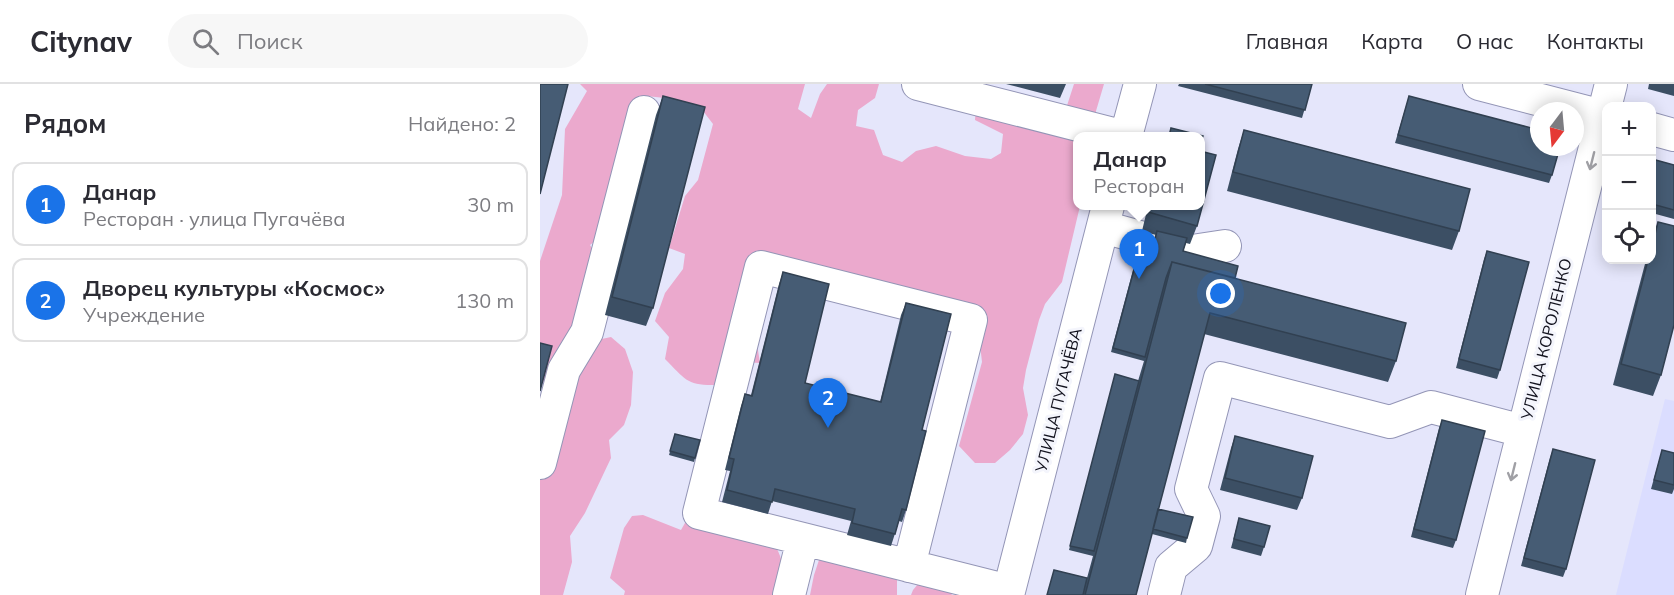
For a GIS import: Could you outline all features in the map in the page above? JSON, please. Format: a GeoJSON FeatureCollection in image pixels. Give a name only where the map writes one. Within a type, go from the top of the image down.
{"type":"FeatureCollection","features":[{"type":"Feature","properties":{"kind":"street"},"geometry":{"type":"LineString","coordinates":[[918,84],[1105,132]]}},
{"type":"Feature","properties":{"kind":"street"},"geometry":{"type":"LineString","coordinates":[[1127,132],[1140,84]]}},
{"type":"Feature","properties":{"kind":"street"},"geometry":{"type":"LineString","coordinates":[[1479,84],[1602,116]]}},
{"type":"Feature","properties":{"kind":"street","name":"УЛИЦА КОРОЛЕНКО"},"geometry":{"type":"LineString","coordinates":[[1608,102],[1611,84]]}},
{"type":"Feature","properties":{"kind":"street"},"geometry":{"type":"LineString","coordinates":[[540,463],[564,370],[587,332],[644,112]]}},
{"type":"Feature","properties":{"kind":"street","name":"УЛИЦА КОРОЛЕНКО"},"geometry":{"type":"LineString","coordinates":[[1482,595],[1602,128]]}},
{"type":"Feature","properties":{"kind":"street"},"geometry":{"type":"LineString","coordinates":[[1656,130],[1674,135]]}},
{"type":"Feature","properties":{"kind":"street"},"geometry":{"type":"LineString","coordinates":[[1106,216],[1154,241]]}},
{"type":"Feature","properties":{"kind":"street","name":"УЛИЦА ПУГАЧЁВА"},"geometry":{"type":"LineString","coordinates":[[1008,593],[1106,216]]}},
{"type":"Feature","properties":{"kind":"street"},"geometry":{"type":"LineString","coordinates":[[1184,249],[1192,251],[1225,246]]}},
{"type":"Feature","properties":{"kind":"street"},"geometry":{"type":"LineString","coordinates":[[909,566],[971,320],[760,267],[699,513],[1008,593]]}},
{"type":"Feature","properties":{"kind":"street"},"geometry":{"type":"LineString","coordinates":[[1164,595],[1171,567],[1196,546],[1204,516],[1191,489],[1220,378],[1390,422],[1431,407],[1523,431]]}},
{"type":"Feature","properties":{"kind":"street"},"geometry":{"type":"LineString","coordinates":[[789,595],[803,539]]}},
{"type":"Feature","properties":{"kind":"shaded area"},"geometry":{"type":"Polygon","coordinates":[[[580,84],[805,84],[798,109],[811,118],[820,94],[827,84],[879,84],[875,98],[858,110],[856,126],[874,130],[883,155],[902,162],[916,151],[936,146],[965,156],[991,159],[1001,153],[1003,134],[975,120],[976,107],[1060,127],[1074,84],[1104,84],[1096,111],[1096,132],[1073,132],[1073,210],[1079,210],[1062,282],[1045,304],[1039,320],[1023,388],[1028,415],[1023,434],[1010,450],[995,463],[975,463],[959,446],[982,362],[979,336],[769,264],[757,344],[760,363],[743,362],[718,385],[693,383],[678,372],[665,359],[669,337],[655,321],[665,293],[683,269],[685,254],[669,248],[685,196],[698,180],[713,124],[703,111],[665,98],[646,96],[637,105],[609,230],[590,245],[595,253],[583,343],[611,337],[625,349],[633,372],[631,405],[624,425],[609,440],[611,458],[585,513],[570,536],[572,562],[563,595],[540,595],[540,467],[545,391],[542,373],[545,351],[540,343],[540,261],[562,195],[565,129],[587,91],[580,84]]]}},
{"type":"Feature","properties":{"kind":"shaded area"},"geometry":{"type":"Polygon","coordinates":[[[1665,399],[1674,401],[1674,595],[1616,595],[1665,399]]]}},
{"type":"Feature","properties":{"kind":"shaded area"},"geometry":{"type":"Polygon","coordinates":[[[643,515],[681,530],[689,516],[773,542],[783,567],[783,595],[624,595],[625,591],[610,578],[624,528],[632,516],[643,515]]]}},
{"type":"Feature","properties":{"kind":"shaded area"},"geometry":{"type":"Polygon","coordinates":[[[820,557],[869,563],[897,580],[897,595],[810,595],[820,557]]]}},
{"type":"Feature","properties":{"kind":"shaded area"},"geometry":{"type":"Polygon","coordinates":[[[923,578],[944,583],[952,595],[911,595],[923,578]]]}},
{"type":"Feature","properties":{"kind":"building"},"geometry":{"type":"Polygon","coordinates":[[[540,84],[568,84],[540,194],[540,84]]]}},
{"type":"Feature","properties":{"kind":"building"},"geometry":{"type":"Polygon","coordinates":[[[1205,84],[1312,84],[1305,110],[1205,84]]]}},
{"type":"Feature","properties":{"kind":"building"},"geometry":{"type":"Polygon","coordinates":[[[663,96],[705,107],[653,308],[612,297],[663,96]]]}},
{"type":"Feature","properties":{"kind":"building"},"geometry":{"type":"Polygon","coordinates":[[[1409,96],[1530,128],[1530,156],[1557,156],[1552,175],[1398,135],[1409,96]]]}},
{"type":"Feature","properties":{"kind":"building"},"geometry":{"type":"Polygon","coordinates":[[[1171,128],[1187,132],[1170,132],[1171,128]]]}},
{"type":"Feature","properties":{"kind":"building"},"geometry":{"type":"Polygon","coordinates":[[[1244,130],[1470,189],[1459,231],[1233,172],[1244,130]]]}},
{"type":"Feature","properties":{"kind":"building"},"geometry":{"type":"Polygon","coordinates":[[[1205,152],[1216,155],[1205,196],[1205,152]]]}},
{"type":"Feature","properties":{"kind":"building"},"geometry":{"type":"Polygon","coordinates":[[[1656,160],[1674,165],[1674,210],[1656,205],[1656,160]]]}},
{"type":"Feature","properties":{"kind":"building"},"geometry":{"type":"Polygon","coordinates":[[[1149,210],[1201,210],[1197,226],[1148,212],[1149,210]]]}},
{"type":"Feature","properties":{"kind":"building"},"geometry":{"type":"Polygon","coordinates":[[[1658,222],[1674,226],[1674,325],[1661,375],[1621,364],[1647,264],[1656,264],[1658,222]]]}},
{"type":"Feature","properties":{"kind":"building"},"geometry":{"type":"Polygon","coordinates":[[[1157,231],[1187,238],[1183,251],[1238,266],[1235,278],[1172,262],[1145,357],[1113,348],[1142,240],[1154,243],[1157,231]]]}},
{"type":"Feature","properties":{"kind":"building"},"geometry":{"type":"Polygon","coordinates":[[[1487,251],[1529,262],[1500,370],[1459,359],[1487,251]]]}},
{"type":"Feature","properties":{"kind":"building"},"geometry":{"type":"Polygon","coordinates":[[[1172,262],[1406,323],[1396,361],[1210,313],[1136,595],[1085,595],[1172,262]]]}},
{"type":"Feature","properties":{"kind":"building"},"geometry":{"type":"Polygon","coordinates":[[[783,272],[829,284],[805,383],[881,402],[906,303],[951,314],[922,430],[926,431],[906,510],[902,509],[895,534],[852,523],[855,509],[775,489],[772,502],[727,490],[734,459],[729,458],[745,394],[752,396],[783,272]]]}},
{"type":"Feature","properties":{"kind":"building"},"geometry":{"type":"Polygon","coordinates":[[[540,343],[552,346],[540,391],[540,343]]]}},
{"type":"Feature","properties":{"kind":"building"},"geometry":{"type":"Polygon","coordinates":[[[1115,374],[1139,381],[1094,551],[1070,546],[1115,374]]]}},
{"type":"Feature","properties":{"kind":"building"},"geometry":{"type":"Polygon","coordinates":[[[1442,420],[1485,431],[1456,540],[1414,529],[1442,420]]]}},
{"type":"Feature","properties":{"kind":"building"},"geometry":{"type":"Polygon","coordinates":[[[675,434],[700,440],[695,458],[670,451],[675,434]]]}},
{"type":"Feature","properties":{"kind":"building"},"geometry":{"type":"Polygon","coordinates":[[[1235,436],[1313,456],[1302,498],[1225,478],[1235,436]]]}},
{"type":"Feature","properties":{"kind":"building"},"geometry":{"type":"Polygon","coordinates":[[[1553,449],[1595,460],[1566,569],[1524,558],[1553,449]]]}},
{"type":"Feature","properties":{"kind":"building"},"geometry":{"type":"Polygon","coordinates":[[[1662,450],[1674,453],[1674,485],[1654,480],[1662,450]]]}},
{"type":"Feature","properties":{"kind":"building"},"geometry":{"type":"Polygon","coordinates":[[[1158,509],[1193,517],[1187,538],[1153,529],[1158,509]]]}},
{"type":"Feature","properties":{"kind":"building"},"geometry":{"type":"Polygon","coordinates":[[[1239,518],[1270,526],[1264,547],[1234,539],[1239,518]]]}},
{"type":"Feature","properties":{"kind":"building"},"geometry":{"type":"Polygon","coordinates":[[[1054,570],[1087,578],[1083,595],[1047,595],[1054,570]]]}},
{"type":"Feature","properties":{"kind":"place","name":"Данар"},"geometry":{"type":"Point","coordinates":[1139,279]}},
{"type":"Feature","properties":{"kind":"place","name":"Дворец культуры «Космос»"},"geometry":{"type":"Point","coordinates":[828,428]}}]}
